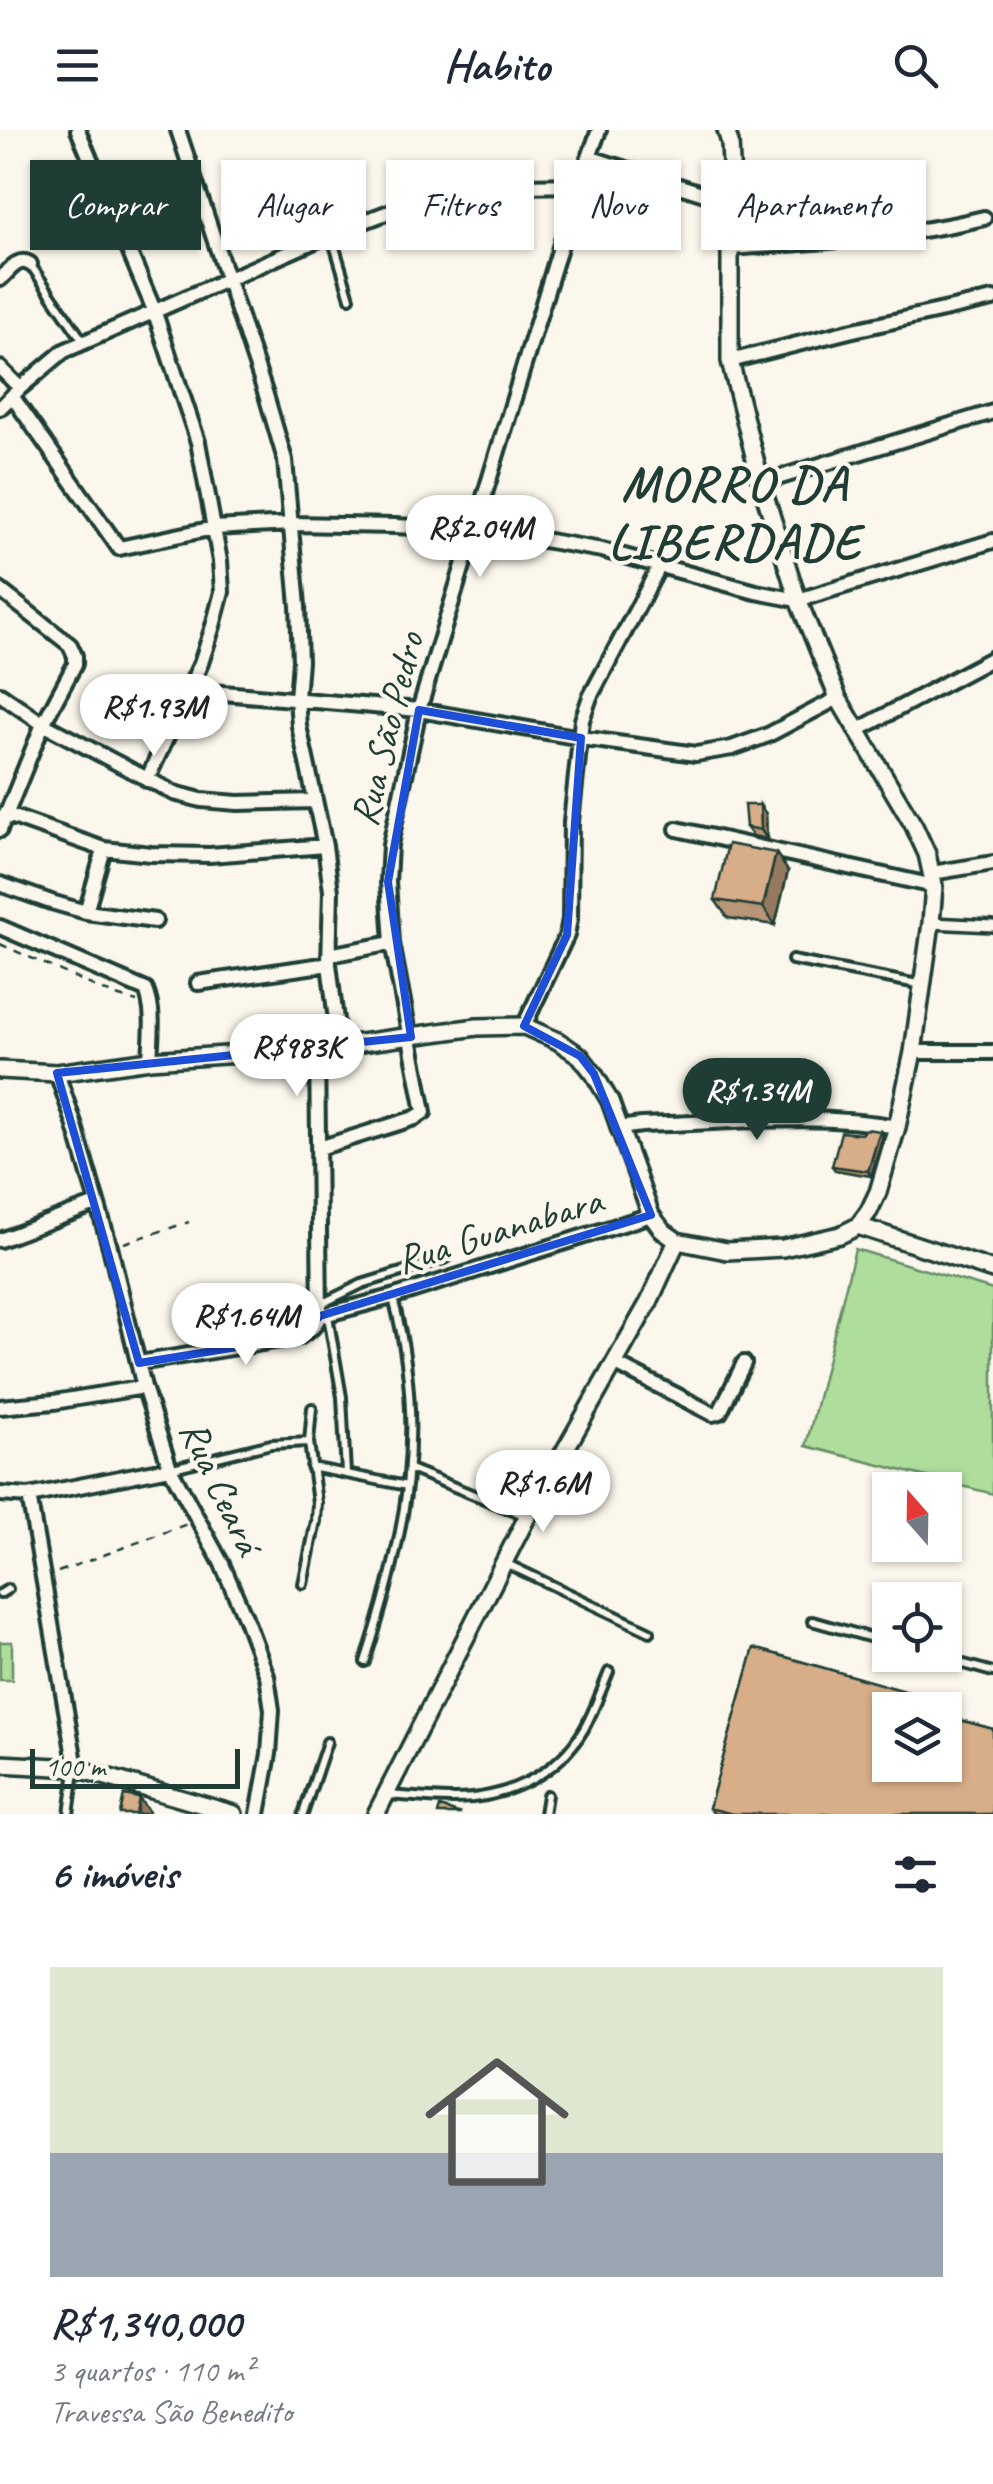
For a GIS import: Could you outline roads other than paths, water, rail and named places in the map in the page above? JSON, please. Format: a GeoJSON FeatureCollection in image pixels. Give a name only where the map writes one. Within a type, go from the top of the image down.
{"type":"FeatureCollection","features":[{"type":"Feature","properties":{"kind":"street"},"geometry":{"type":"LineString","coordinates":[[78,130],[154,310],[198,442],[222,592],[201,663],[147,780]]}},
{"type":"Feature","properties":{"kind":"street"},"geometry":{"type":"LineString","coordinates":[[178,130],[285,460],[300,642],[299,726],[331,891],[329,960],[337,1028]]}},
{"type":"Feature","properties":{"kind":"street","name":"Rua São Pedro"},"geometry":{"type":"LineString","coordinates":[[591,158],[599,130]]}},
{"type":"Feature","properties":{"kind":"street"},"geometry":{"type":"LineString","coordinates":[[730,134],[731,160]]}},
{"type":"Feature","properties":{"kind":"street"},"geometry":{"type":"LineString","coordinates":[[591,158],[701,193]]}},
{"type":"Feature","properties":{"kind":"street"},"geometry":{"type":"LineString","coordinates":[[366,221],[394,210],[466,194],[554,185]]}},
{"type":"Feature","properties":{"kind":"street"},"geometry":{"type":"LineString","coordinates":[[926,230],[984,218]]}},
{"type":"Feature","properties":{"kind":"street"},"geometry":{"type":"LineString","coordinates":[[0,408],[64,351],[294,250]]}},
{"type":"Feature","properties":{"kind":"street","name":"Rua São Pedro"},"geometry":{"type":"LineString","coordinates":[[318,1148],[422,1116],[424,1108],[392,943],[390,844],[419,710],[559,250]]}},
{"type":"Feature","properties":{"kind":"street"},"geometry":{"type":"LineString","coordinates":[[0,1070],[57,1074],[150,1060],[318,1049],[477,1027],[524,1026],[580,1056],[594,1074],[610,1101],[651,1215],[677,1241],[727,1251],[768,1249],[840,1234],[858,1226],[878,1192],[897,1126],[923,985],[933,880],[928,854],[838,698],[798,600],[761,483],[730,362],[730,250]]}},
{"type":"Feature","properties":{"kind":"street"},"geometry":{"type":"LineString","coordinates":[[0,279],[18,262],[30,264]]}},
{"type":"Feature","properties":{"kind":"street"},"geometry":{"type":"LineString","coordinates":[[730,362],[993,299]]}},
{"type":"Feature","properties":{"kind":"street"},"geometry":{"type":"LineString","coordinates":[[0,368],[115,545],[124,548],[214,528],[292,524],[473,531],[602,550],[798,600],[993,542]]}},
{"type":"Feature","properties":{"kind":"street"},"geometry":{"type":"LineString","coordinates":[[761,483],[993,412]]}},
{"type":"Feature","properties":{"kind":"street"},"geometry":{"type":"LineString","coordinates":[[524,1026],[567,934],[570,919],[571,822],[582,720],[660,567]]}},
{"type":"Feature","properties":{"kind":"street"},"geometry":{"type":"LineString","coordinates":[[0,590],[70,646],[75,656],[75,664],[43,724],[0,830]]}},
{"type":"Feature","properties":{"kind":"street"},"geometry":{"type":"LineString","coordinates":[[856,731],[993,658]]}},
{"type":"Feature","properties":{"kind":"street"},"geometry":{"type":"LineString","coordinates":[[188,690],[419,710],[696,754],[732,748],[768,735],[838,698]]}},
{"type":"Feature","properties":{"kind":"street"},"geometry":{"type":"LineString","coordinates":[[0,694],[43,724],[174,793],[238,803],[315,800]]}},
{"type":"Feature","properties":{"kind":"street"},"geometry":{"type":"LineString","coordinates":[[6,814],[104,849],[151,854],[210,855],[325,846]]}},
{"type":"Feature","properties":{"kind":"street"},"geometry":{"type":"LineString","coordinates":[[677,829],[933,880],[993,863]]}},
{"type":"Feature","properties":{"kind":"street"},"geometry":{"type":"LineString","coordinates":[[86,912],[104,849]]}},
{"type":"Feature","properties":{"kind":"street"},"geometry":{"type":"LineString","coordinates":[[0,884],[86,912],[155,922]]}},
{"type":"Feature","properties":{"kind":"street"},"geometry":{"type":"LineString","coordinates":[[931,923],[993,926]]}},
{"type":"Feature","properties":{"kind":"street"},"geometry":{"type":"LineString","coordinates":[[0,927],[146,990],[151,1006],[150,1060]]}},
{"type":"Feature","properties":{"kind":"street"},"geometry":{"type":"LineString","coordinates":[[198,983],[329,960],[392,943]]}},
{"type":"Feature","properties":{"kind":"street"},"geometry":{"type":"LineString","coordinates":[[318,1049],[322,1311]]}},
{"type":"Feature","properties":{"kind":"street"},"geometry":{"type":"LineString","coordinates":[[913,1052],[993,1052]]}},
{"type":"Feature","properties":{"kind":"street","name":"Rua Ceará"},"geometry":{"type":"LineString","coordinates":[[57,1074],[110,1247],[144,1388],[170,1468],[222,1564],[266,1676],[272,1710],[258,1814]]}},
{"type":"Feature","properties":{"kind":"street"},"geometry":{"type":"LineString","coordinates":[[618,1128],[818,1119],[897,1126]]}},
{"type":"Feature","properties":{"kind":"street"},"geometry":{"type":"LineString","coordinates":[[0,1240],[96,1204]]}},
{"type":"Feature","properties":{"kind":"street","name":"Rua Guanabara"},"geometry":{"type":"LineString","coordinates":[[139,1363],[290,1340],[307,1332],[322,1311],[392,1296],[651,1215]]}},
{"type":"Feature","properties":{"kind":"street"},"geometry":{"type":"LineString","coordinates":[[858,1226],[993,1270]]}},
{"type":"Feature","properties":{"kind":"street"},"geometry":{"type":"LineString","coordinates":[[376,1814],[527,1517],[649,1302],[677,1241]]}},
{"type":"Feature","properties":{"kind":"street"},"geometry":{"type":"LineString","coordinates":[[614,1363],[713,1414],[720,1412],[744,1363]]}},
{"type":"Feature","properties":{"kind":"street"},"geometry":{"type":"LineString","coordinates":[[0,1407],[144,1388]]}},
{"type":"Feature","properties":{"kind":"street"},"geometry":{"type":"LineString","coordinates":[[0,1494],[29,1496],[170,1468]]}},
{"type":"Feature","properties":{"kind":"street"},"geometry":{"type":"LineString","coordinates":[[29,1496],[76,1768]]}},
{"type":"Feature","properties":{"kind":"street"},"geometry":{"type":"LineString","coordinates":[[0,1764],[76,1768],[223,1812]]}},
{"type":"Feature","properties":{"kind":"lane"},"geometry":{"type":"LineString","coordinates":[[336,250],[350,298]]}},
{"type":"Feature","properties":{"kind":"lane"},"geometry":{"type":"LineString","coordinates":[[30,264],[84,341]]}},
{"type":"Feature","properties":{"kind":"lane"},"geometry":{"type":"LineString","coordinates":[[792,960],[923,985]]}},
{"type":"Feature","properties":{"kind":"lane"},"geometry":{"type":"LineString","coordinates":[[346,1474],[342,1397],[322,1311],[362,1284],[448,1258]]}},
{"type":"Feature","properties":{"kind":"lane"},"geometry":{"type":"LineString","coordinates":[[365,1662],[394,1566],[410,1469],[409,1380],[392,1296]]}},
{"type":"Feature","properties":{"kind":"lane"},"geometry":{"type":"LineString","coordinates":[[303,1584],[317,1503],[308,1442],[312,1408]]}},
{"type":"Feature","properties":{"kind":"lane"},"geometry":{"type":"LineString","coordinates":[[170,1468],[271,1444],[308,1442]]}},
{"type":"Feature","properties":{"kind":"lane"},"geometry":{"type":"LineString","coordinates":[[311,1466],[406,1486]]}},
{"type":"Feature","properties":{"kind":"lane"},"geometry":{"type":"LineString","coordinates":[[410,1469],[527,1517]]}},
{"type":"Feature","properties":{"kind":"lane"},"geometry":{"type":"LineString","coordinates":[[504,1563],[650,1632]]}},
{"type":"Feature","properties":{"kind":"lane"},"geometry":{"type":"LineString","coordinates":[[812,1621],[872,1638]]}},
{"type":"Feature","properties":{"kind":"lane"},"geometry":{"type":"LineString","coordinates":[[962,1664],[993,1672]]}},
{"type":"Feature","properties":{"kind":"lane"},"geometry":{"type":"LineString","coordinates":[[386,1795],[454,1799],[488,1795],[544,1774],[565,1756],[584,1730],[609,1672]]}},
{"type":"Feature","properties":{"kind":"lane"},"geometry":{"type":"LineString","coordinates":[[303,1814],[327,1742]]}},
{"type":"Feature","properties":{"kind":"lane"},"geometry":{"type":"LineString","coordinates":[[68,1814],[76,1768]]}},
{"type":"Feature","properties":{"kind":"lane"},"geometry":{"type":"LineString","coordinates":[[544,1814],[547,1795]]}},
{"type":"Feature","properties":{"kind":"district","name":"MORRO DA LIBERDADE"},"geometry":{"type":"Point","coordinates":[735,511]}}]}
